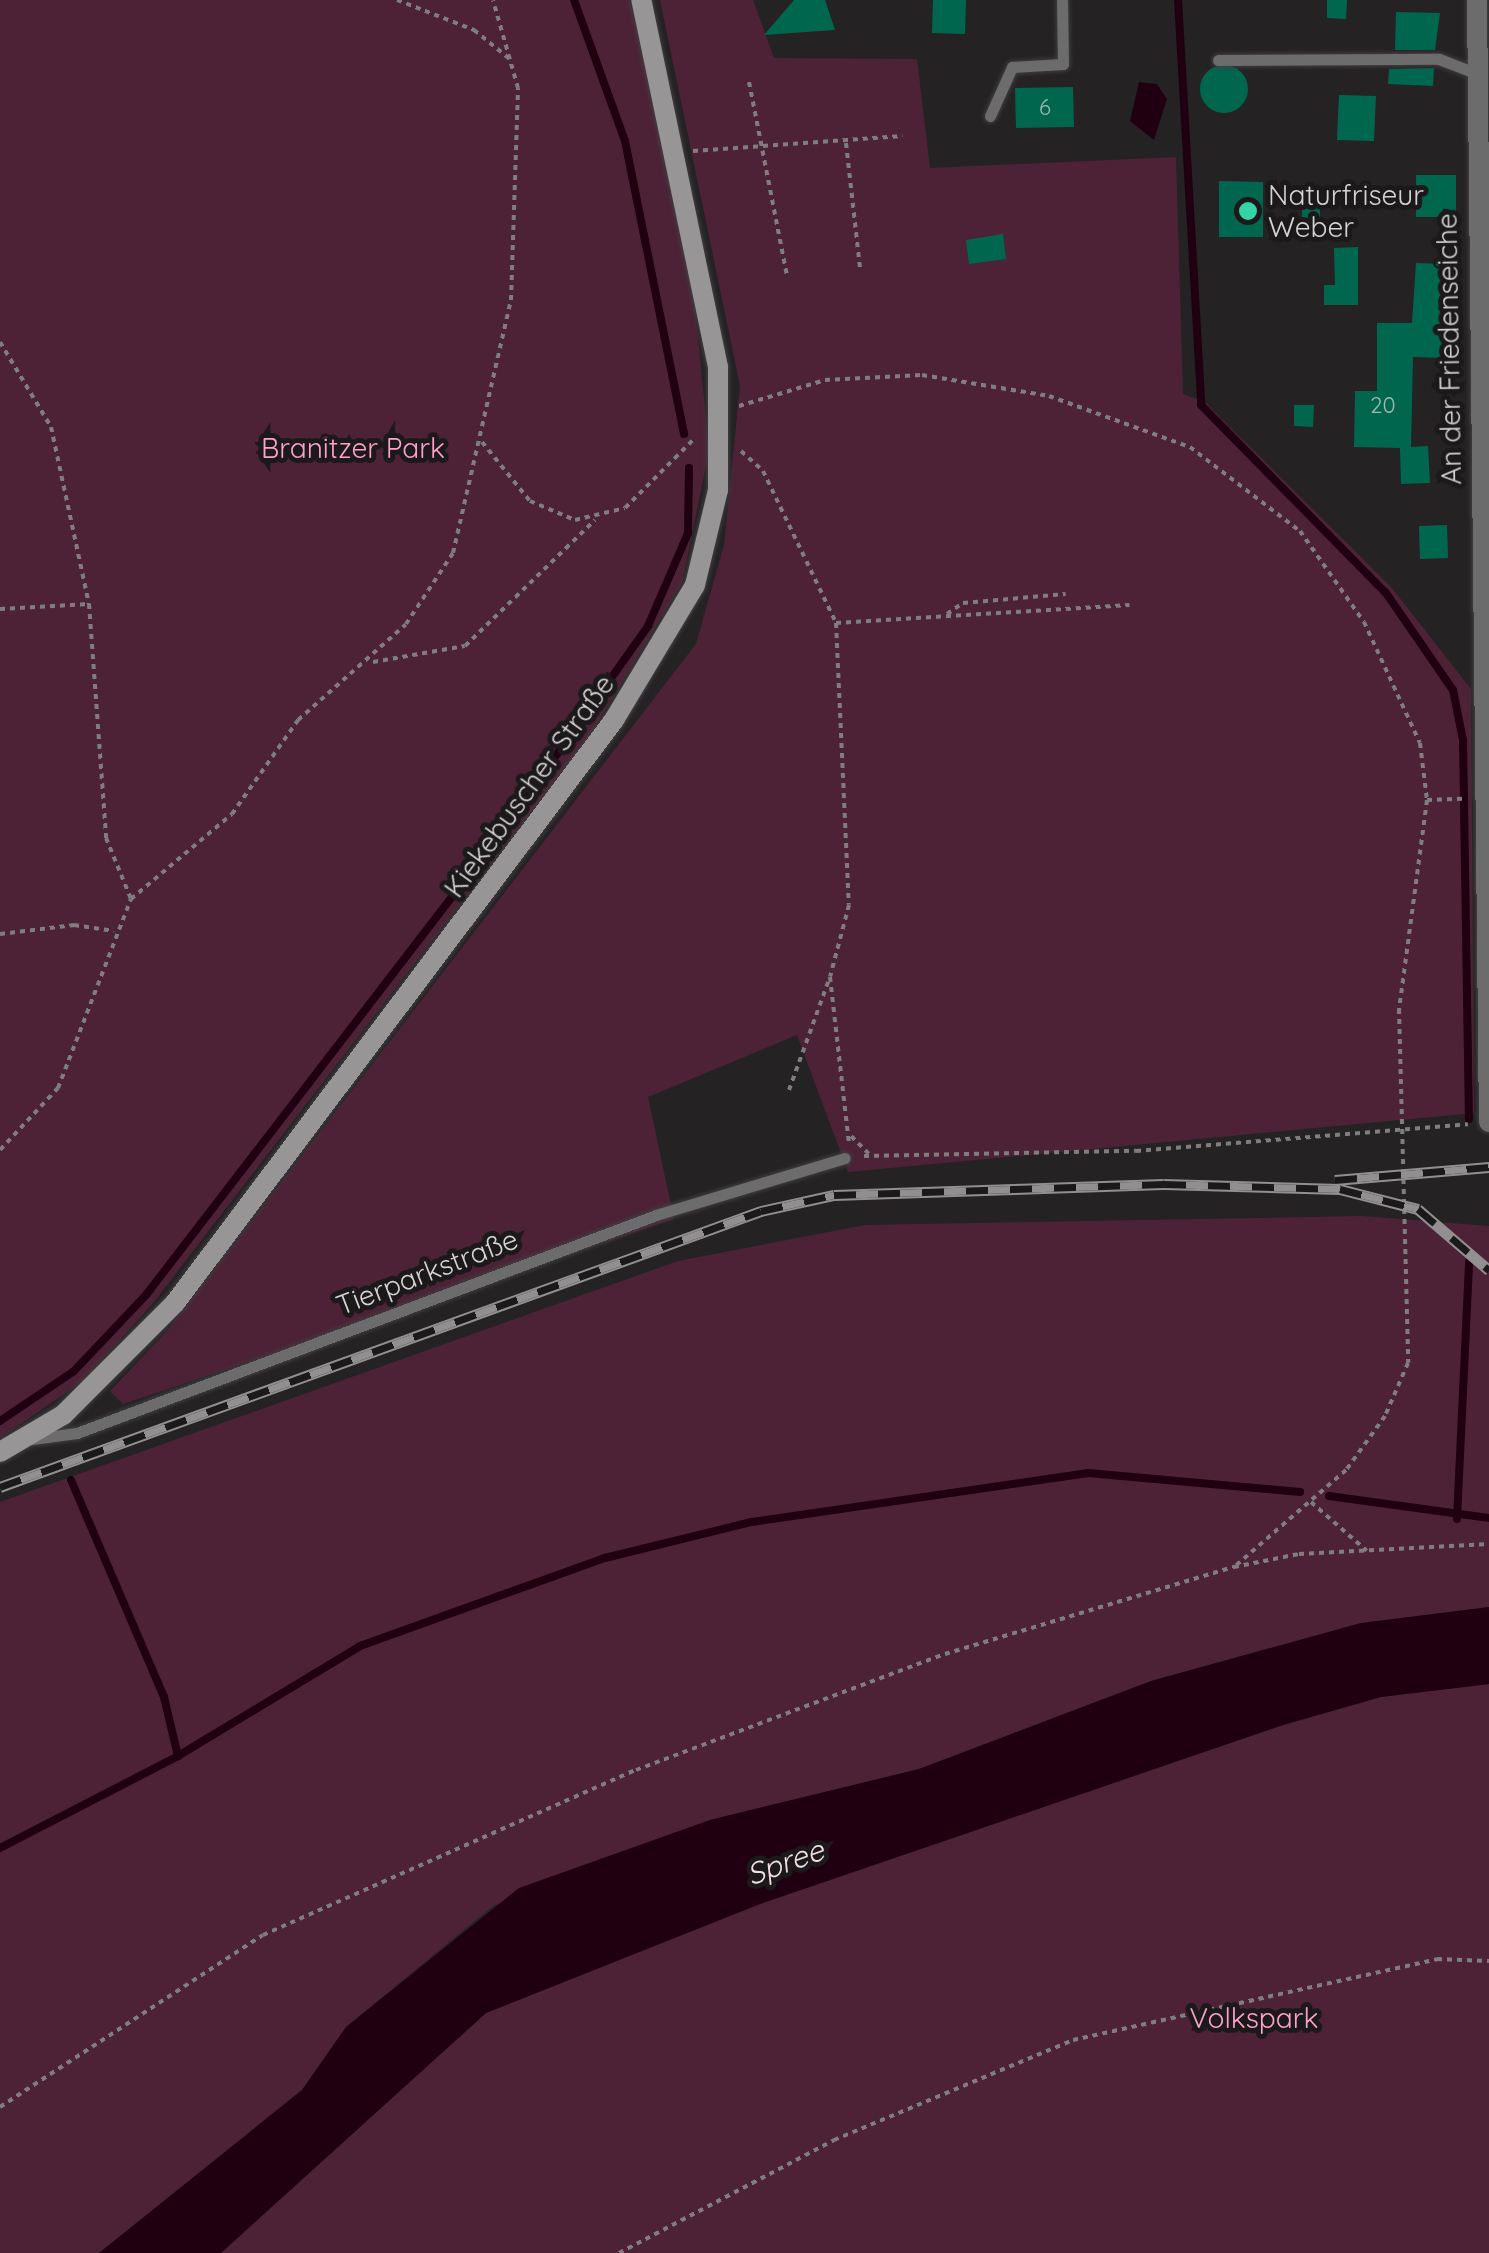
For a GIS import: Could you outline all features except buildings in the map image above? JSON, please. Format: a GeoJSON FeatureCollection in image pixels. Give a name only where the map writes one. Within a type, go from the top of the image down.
{"type":"FeatureCollection","features":[{"type":"Feature","properties":{"kind":"street","name":"Kiekebuscher Straße"},"geometry":{"type":"LineString","coordinates":[[0,1452],[30,1439],[174,1303],[614,720],[695,586],[718,490],[718,367],[642,0]]}},
{"type":"Feature","properties":{"kind":"street","name":"An der Friedenseiche"},"geometry":{"type":"LineString","coordinates":[[1477,0],[1486,1122]]}},
{"type":"Feature","properties":{"kind":"lane"},"geometry":{"type":"LineString","coordinates":[[990,116],[1012,67],[1063,64],[1062,0]]}},
{"type":"Feature","properties":{"kind":"lane"},"geometry":{"type":"LineString","coordinates":[[1218,60],[1439,59],[1476,72]]}},
{"type":"Feature","properties":{"kind":"lane","name":"Tierparkstraße"},"geometry":{"type":"LineString","coordinates":[[30,1439],[77,1433],[656,1215],[844,1158]]}},
{"type":"Feature","properties":{"kind":"path"},"geometry":{"type":"LineString","coordinates":[[397,0],[474,30],[514,62]]}},
{"type":"Feature","properties":{"kind":"path"},"geometry":{"type":"LineString","coordinates":[[0,1150],[58,1088],[114,931],[131,900],[232,814],[298,720],[370,662],[423,604],[452,553],[510,300],[514,62],[493,0]]}},
{"type":"Feature","properties":{"kind":"path"},"geometry":{"type":"LineString","coordinates":[[749,82],[787,276]]}},
{"type":"Feature","properties":{"kind":"path"},"geometry":{"type":"LineString","coordinates":[[689,152],[761,141],[846,141],[902,136]]}},
{"type":"Feature","properties":{"kind":"path"},"geometry":{"type":"LineString","coordinates":[[846,141],[860,267]]}},
{"type":"Feature","properties":{"kind":"path"},"geometry":{"type":"LineString","coordinates":[[0,342],[51,427],[89,604],[106,838],[131,900]]}},
{"type":"Feature","properties":{"kind":"path"},"geometry":{"type":"LineString","coordinates":[[734,409],[825,380],[922,375],[1049,396],[1190,447],[1300,532],[1364,622],[1420,743],[1426,800],[1399,1010],[1408,1362],[1385,1416],[1310,1501],[1234,1567]]}},
{"type":"Feature","properties":{"kind":"path"},"geometry":{"type":"LineString","coordinates":[[480,439],[530,500],[595,520]]}},
{"type":"Feature","properties":{"kind":"path"},"geometry":{"type":"LineString","coordinates":[[370,662],[464,646],[595,520],[625,508],[694,439]]}},
{"type":"Feature","properties":{"kind":"path"},"geometry":{"type":"LineString","coordinates":[[736,448],[763,471],[836,622],[849,905],[830,977],[789,1090]]}},
{"type":"Feature","properties":{"kind":"path"},"geometry":{"type":"LineString","coordinates":[[943,616],[963,604],[1066,594]]}},
{"type":"Feature","properties":{"kind":"path"},"geometry":{"type":"LineString","coordinates":[[0,609],[89,604]]}},
{"type":"Feature","properties":{"kind":"path"},"geometry":{"type":"LineString","coordinates":[[836,622],[1129,605]]}},
{"type":"Feature","properties":{"kind":"path"},"geometry":{"type":"LineString","coordinates":[[1426,800],[1455,799]]}},
{"type":"Feature","properties":{"kind":"path"},"geometry":{"type":"LineString","coordinates":[[0,934],[74,925],[114,931]]}},
{"type":"Feature","properties":{"kind":"path"},"geometry":{"type":"LineString","coordinates":[[830,977],[851,1136],[844,1158],[1136,1151],[1486,1122]]}},
{"type":"Feature","properties":{"kind":"path"},"geometry":{"type":"LineString","coordinates":[[851,1136],[870,1155]]}},
{"type":"Feature","properties":{"kind":"path"},"geometry":{"type":"LineString","coordinates":[[1404,1194],[1411,1194]]}},
{"type":"Feature","properties":{"kind":"path"},"geometry":{"type":"LineString","coordinates":[[1310,1501],[1368,1550]]}},
{"type":"Feature","properties":{"kind":"path"},"geometry":{"type":"LineString","coordinates":[[0,2108],[262,1935],[636,1770],[945,1654],[1234,1567],[1368,1550],[1489,1544]]}},
{"type":"Feature","properties":{"kind":"path"},"geometry":{"type":"LineString","coordinates":[[620,2253],[834,2140],[1073,2040],[1436,1959],[1489,1961]]}},
{"type":"Feature","properties":{"kind":"green space","name":"Branitzer Park"},"geometry":{"type":"Polygon","coordinates":[[[0,0],[630,0],[693,285],[709,451],[682,583],[590,735],[154,1302],[83,1381],[0,1438],[0,0]]]}},
{"type":"Feature","properties":{"kind":"green space"},"geometry":{"type":"Polygon","coordinates":[[[660,0],[753,0],[774,58],[917,59],[930,168],[1176,157],[1183,394],[1205,402],[1391,587],[1471,689],[1474,1113],[848,1172],[797,1035],[648,1097],[674,1219],[123,1404],[110,1391],[166,1332],[696,644],[724,545],[740,386],[660,0]]]}},
{"type":"Feature","properties":{"kind":"green space"},"geometry":{"type":"Polygon","coordinates":[[[1362,1216],[1489,1226],[1489,1607],[1361,1623],[1151,1681],[919,1769],[710,1820],[493,1906],[346,2027],[302,2090],[99,2253],[0,2253],[0,1502],[678,1261],[865,1225],[1362,1216]]]}},
{"type":"Feature","properties":{"kind":"green space","name":"Volkspark"},"geometry":{"type":"Polygon","coordinates":[[[1489,1684],[1489,2253],[221,2253],[486,2013],[760,1904],[1283,1725],[1381,1697],[1489,1684]]]}},
{"type":"Feature","properties":{"kind":"water"},"geometry":{"type":"Polygon","coordinates":[[[1139,82],[1157,84],[1167,99],[1154,140],[1130,121],[1139,82]]]}},
{"type":"Feature","properties":{"kind":"water","name":"Spree"},"geometry":{"type":"Polygon","coordinates":[[[1489,1607],[1489,1684],[1381,1697],[1283,1725],[760,1904],[486,2013],[221,2253],[99,2253],[302,2090],[346,2027],[519,1888],[710,1820],[919,1769],[1151,1681],[1361,1623],[1489,1607]]]}},
{"type":"Feature","properties":{"kind":"waterway"},"geometry":{"type":"LineString","coordinates":[[574,0],[625,141],[684,434]]}},
{"type":"Feature","properties":{"kind":"waterway"},"geometry":{"type":"LineString","coordinates":[[1178,0],[1201,405],[1386,593],[1453,690],[1463,740],[1469,1119]]}},
{"type":"Feature","properties":{"kind":"waterway"},"geometry":{"type":"LineString","coordinates":[[0,1421],[74,1371],[146,1295],[501,833],[648,626],[688,533],[689,468]]}},
{"type":"Feature","properties":{"kind":"waterway"},"geometry":{"type":"LineString","coordinates":[[1457,1519],[1469,1261]]}},
{"type":"Feature","properties":{"kind":"waterway"},"geometry":{"type":"LineString","coordinates":[[0,1848],[178,1756],[360,1646],[605,1558],[752,1522],[1088,1473],[1300,1492]]}},
{"type":"Feature","properties":{"kind":"waterway"},"geometry":{"type":"LineString","coordinates":[[71,1480],[164,1697],[178,1756]]}},
{"type":"Feature","properties":{"kind":"waterway"},"geometry":{"type":"LineString","coordinates":[[1329,1496],[1489,1518]]}},
{"type":"Feature","properties":{"kind":"railway"},"geometry":{"type":"LineString","coordinates":[[1335,1180],[1489,1167]]}},
{"type":"Feature","properties":{"kind":"railway"},"geometry":{"type":"LineString","coordinates":[[0,1487],[761,1211],[834,1195],[1164,1184],[1340,1189],[1418,1209],[1489,1270]]}},
{"type":"Feature","properties":{"kind":"place","name":"Naturfriseur Weber"},"geometry":{"type":"Point","coordinates":[1248,211]}}]}
